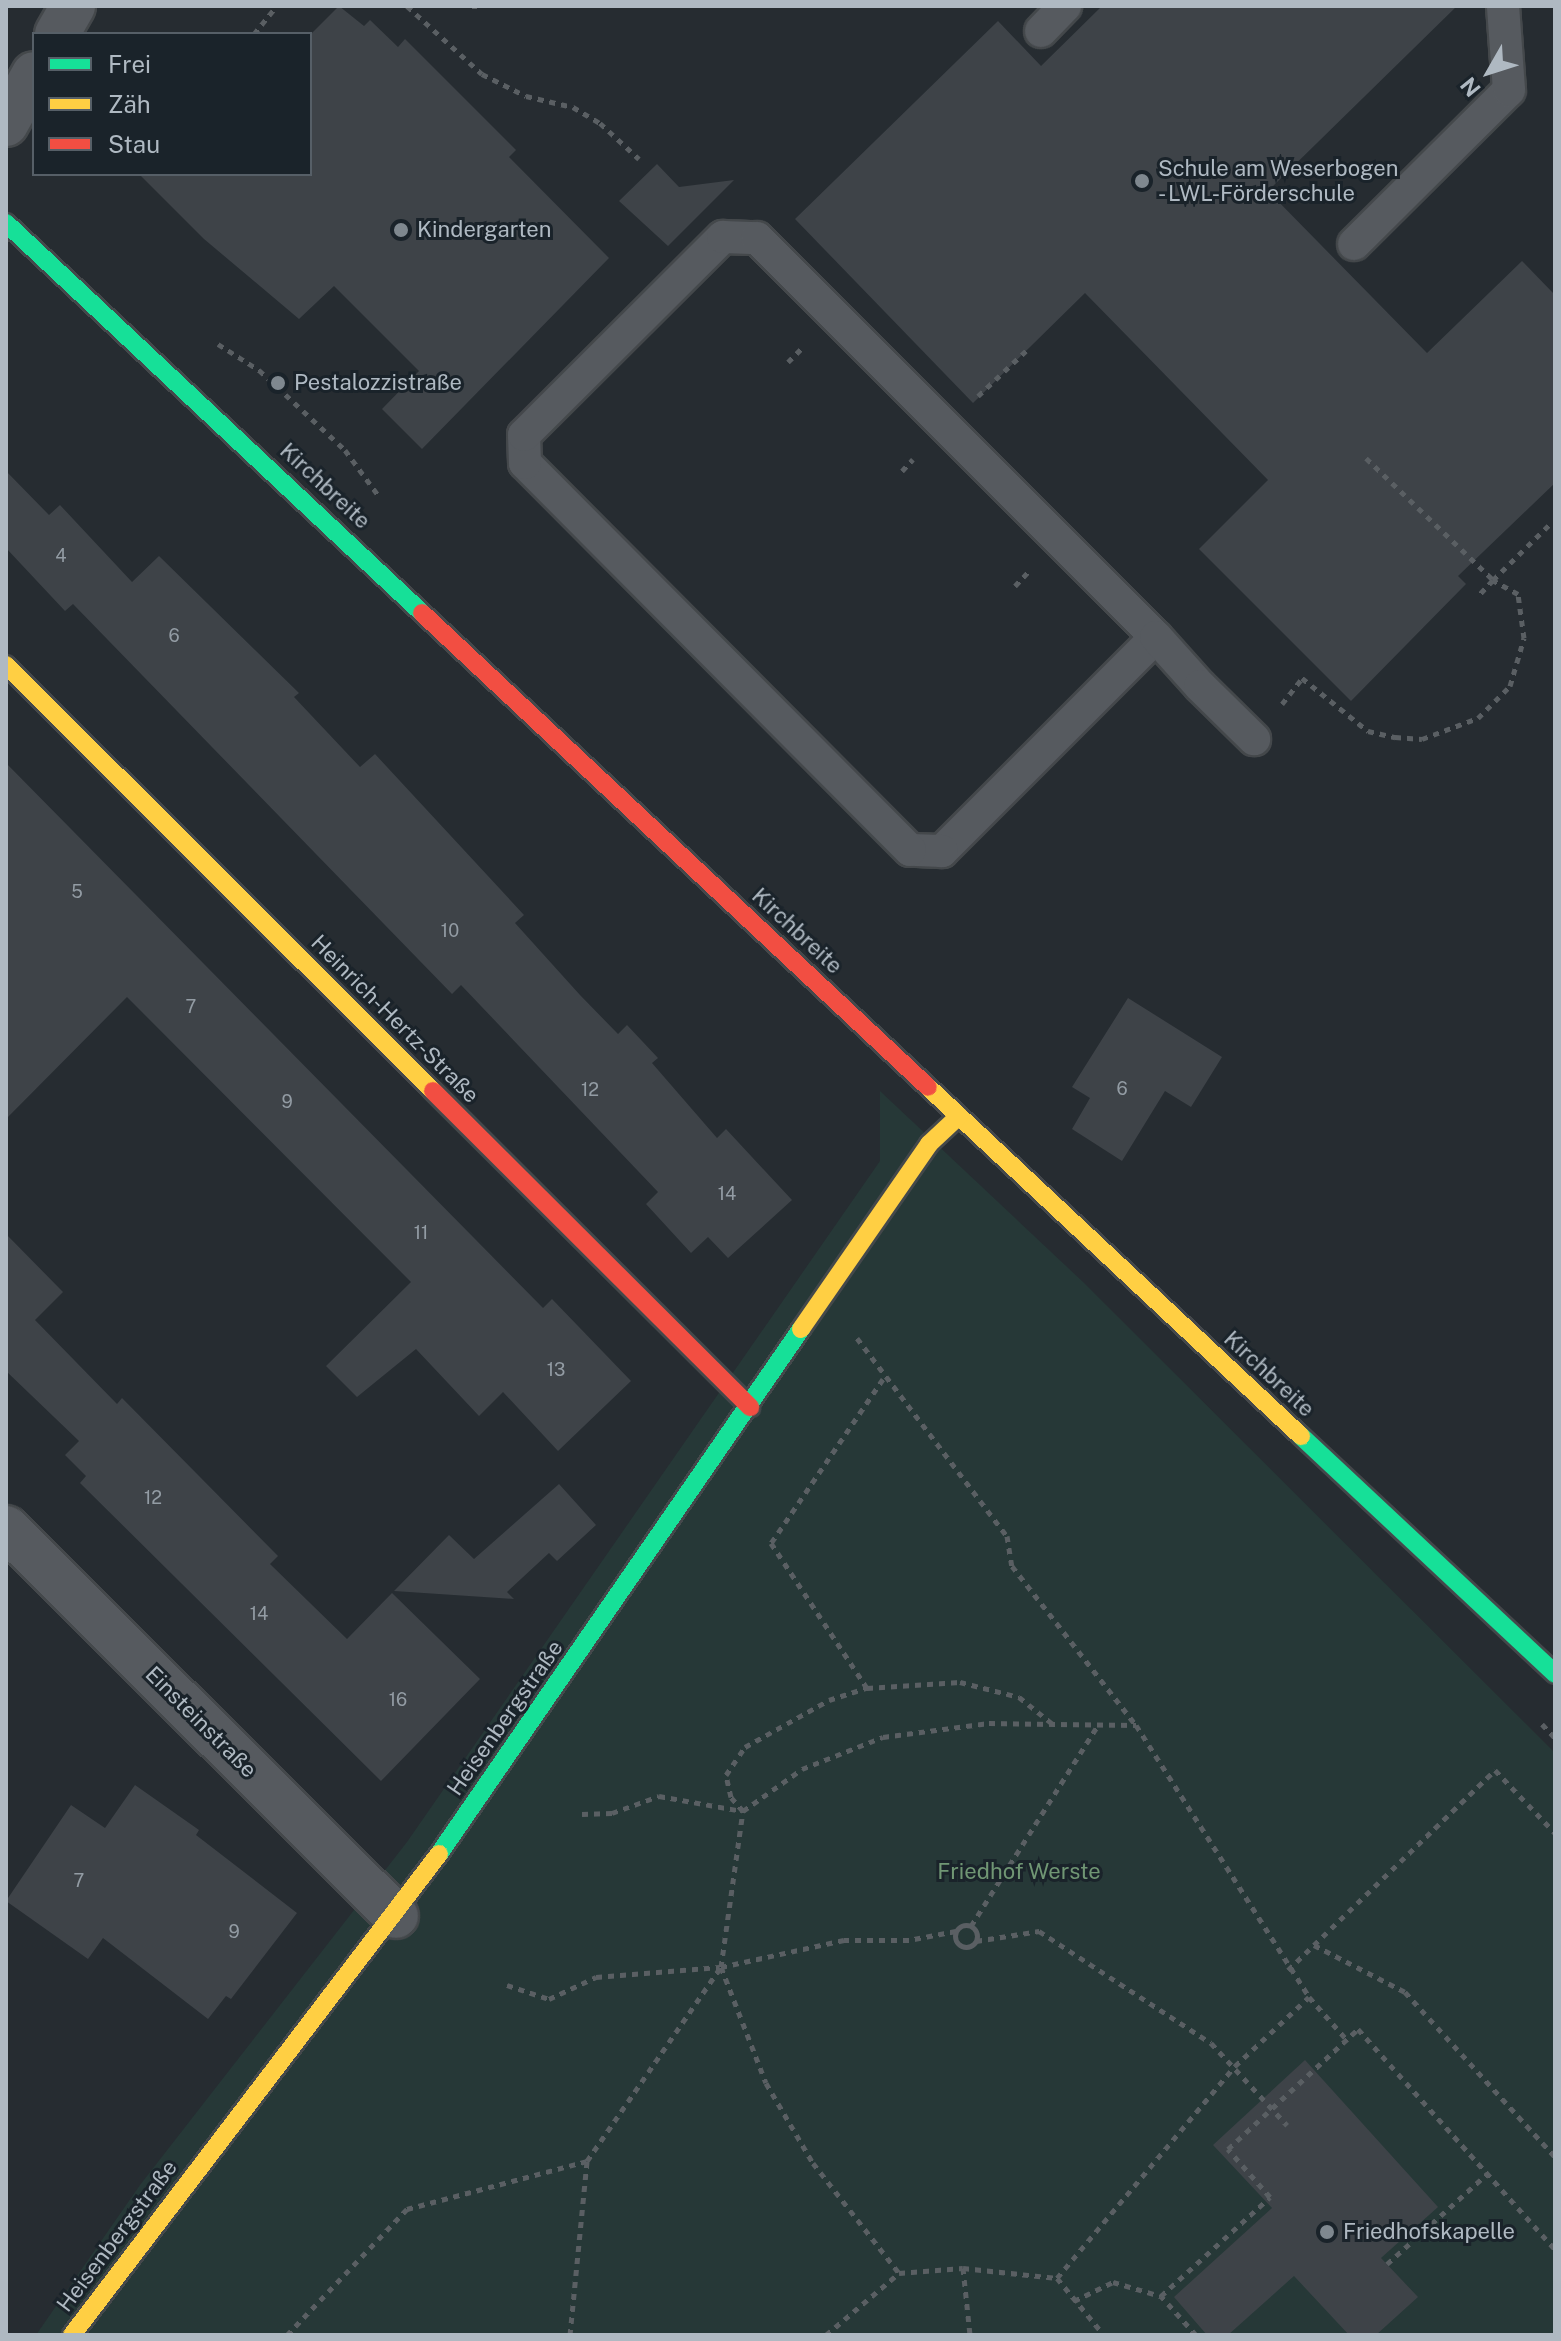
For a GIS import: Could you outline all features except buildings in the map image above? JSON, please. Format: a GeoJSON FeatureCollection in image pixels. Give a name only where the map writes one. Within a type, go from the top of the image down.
{"type":"FeatureCollection","features":[{"type":"Feature","properties":{"kind":"street"},"geometry":{"type":"LineString","coordinates":[[58,32],[73,6]]}},
{"type":"Feature","properties":{"kind":"street"},"geometry":{"type":"LineString","coordinates":[[6,124],[32,78]]}},
{"type":"Feature","properties":{"kind":"street","name":"Kirchbreite"},"geometry":{"type":"LineString","coordinates":[[6,223],[1555,1674]]}},
{"type":"Feature","properties":{"kind":"street","name":"Heinrich-Hertz-Straße"},"geometry":{"type":"LineString","coordinates":[[6,665],[750,1407]]}},
{"type":"Feature","properties":{"kind":"street","name":"Heisenbergstraße"},"geometry":{"type":"LineString","coordinates":[[72,2335],[168,2206],[396,1916],[929,1144],[959,1116]]}},
{"type":"Feature","properties":{"kind":"street","name":"Einsteinstraße"},"geometry":{"type":"LineString","coordinates":[[6,1528],[396,1916]]}},
{"type":"Feature","properties":{"kind":"lane"},"geometry":{"type":"LineString","coordinates":[[1041,31],[1065,6]]}},
{"type":"Feature","properties":{"kind":"lane"},"geometry":{"type":"LineString","coordinates":[[1354,244],[1509,90],[1503,6]]}},
{"type":"Feature","properties":{"kind":"lane"},"geometry":{"type":"LineString","coordinates":[[1156,637],[942,851],[910,850],[525,463],[524,435],[723,237],[757,238],[1156,637],[1254,739]]}},
{"type":"Feature","properties":{"kind":"path"},"geometry":{"type":"LineString","coordinates":[[256,32],[277,6]]}},
{"type":"Feature","properties":{"kind":"path"},"geometry":{"type":"LineString","coordinates":[[407,6],[482,74],[526,96],[573,107],[600,123],[639,159]]}},
{"type":"Feature","properties":{"kind":"path"},"geometry":{"type":"LineString","coordinates":[[945,428],[1029,348]]}},
{"type":"Feature","properties":{"kind":"path"},"geometry":{"type":"LineString","coordinates":[[1254,739],[1302,678],[1368,731],[1422,739],[1478,718],[1510,686],[1524,638],[1518,594],[1493,580],[1366,458]]}},
{"type":"Feature","properties":{"kind":"path"},"geometry":{"type":"LineString","coordinates":[[1477,597],[1551,523]]}},
{"type":"Feature","properties":{"kind":"path"},"geometry":{"type":"LineString","coordinates":[[825,1292],[883,1379],[1007,1536],[1012,1566],[1136,1725],[1248,1896],[1288,1970],[1347,2040]]}},
{"type":"Feature","properties":{"kind":"path"},"geometry":{"type":"LineString","coordinates":[[867,1688],[771,1543],[883,1379]]}},
{"type":"Feature","properties":{"kind":"path"},"geometry":{"type":"LineString","coordinates":[[570,2335],[587,2161],[721,1967],[743,1811],[731,1797],[726,1775],[745,1747],[829,1700],[867,1688],[960,1682],[1019,1697],[1056,1726]]}},
{"type":"Feature","properties":{"kind":"path"},"geometry":{"type":"LineString","coordinates":[[582,1814],[612,1813],[659,1796],[743,1811],[802,1769],[883,1737],[989,1723],[1136,1725]]}},
{"type":"Feature","properties":{"kind":"path"},"geometry":{"type":"LineString","coordinates":[[507,1985],[549,1999],[596,1977],[721,1967],[844,1940],[909,1940],[971,1926],[1099,1724]]}},
{"type":"Feature","properties":{"kind":"path"},"geometry":{"type":"LineString","coordinates":[[1288,1970],[1495,1770],[1555,1833]]}},
{"type":"Feature","properties":{"kind":"path"},"geometry":{"type":"LineString","coordinates":[[971,1926],[976,1941]]}},
{"type":"Feature","properties":{"kind":"path"},"geometry":{"type":"LineString","coordinates":[[956,1931],[961,1946],[1039,1931],[1211,2043],[1287,2125]]}},
{"type":"Feature","properties":{"kind":"path"},"geometry":{"type":"LineString","coordinates":[[1314,1945],[1405,1992],[1555,2157]]}},
{"type":"Feature","properties":{"kind":"path"},"geometry":{"type":"LineString","coordinates":[[721,1967],[766,2083],[797,2136],[899,2273]]}},
{"type":"Feature","properties":{"kind":"path"},"geometry":{"type":"LineString","coordinates":[[1057,2278],[1235,2066],[1309,1997]]}},
{"type":"Feature","properties":{"kind":"path"},"geometry":{"type":"LineString","coordinates":[[1161,2296],[1270,2197],[1228,2149],[1358,2029],[1555,2249]]}},
{"type":"Feature","properties":{"kind":"path"},"geometry":{"type":"LineString","coordinates":[[287,2335],[407,2209],[587,2161]]}},
{"type":"Feature","properties":{"kind":"path"},"geometry":{"type":"LineString","coordinates":[[1387,2264],[1487,2174]]}},
{"type":"Feature","properties":{"kind":"path"},"geometry":{"type":"LineString","coordinates":[[963,2268],[970,2335]]}},
{"type":"Feature","properties":{"kind":"path"},"geometry":{"type":"LineString","coordinates":[[826,2335],[899,2273],[963,2268],[1057,2278],[1104,2335]]}},
{"type":"Feature","properties":{"kind":"path"},"geometry":{"type":"LineString","coordinates":[[1074,2301],[1113,2282],[1161,2296],[1196,2335]]}},
{"type":"Feature","properties":{"kind":"green space","name":"Friedhof Werste"},"geometry":{"type":"Polygon","coordinates":[[[880,1091],[1082,1281],[1555,1753],[1555,2335],[36,2335],[140,2185],[407,1842],[880,1161],[880,1091]]]}},
{"type":"Feature","properties":{"kind":"traffic: fast"},"geometry":{"type":"LineString","coordinates":[[6,223],[422,613]]}},
{"type":"Feature","properties":{"kind":"traffic: fast"},"geometry":{"type":"LineString","coordinates":[[439,1854],[801,1329]]}},
{"type":"Feature","properties":{"kind":"traffic: fast"},"geometry":{"type":"LineString","coordinates":[[1301,1436],[1555,1674]]}},
{"type":"Feature","properties":{"kind":"traffic: slow"},"geometry":{"type":"LineString","coordinates":[[6,665],[433,1091]]}},
{"type":"Feature","properties":{"kind":"traffic: slow"},"geometry":{"type":"LineString","coordinates":[[928,1087],[1301,1436]]}},
{"type":"Feature","properties":{"kind":"traffic: slow"},"geometry":{"type":"LineString","coordinates":[[801,1329],[929,1144],[959,1116]]}},
{"type":"Feature","properties":{"kind":"traffic: slow"},"geometry":{"type":"LineString","coordinates":[[72,2335],[439,1854]]}},
{"type":"Feature","properties":{"kind":"traffic: jam"},"geometry":{"type":"LineString","coordinates":[[422,613],[928,1087]]}},
{"type":"Feature","properties":{"kind":"traffic: jam"},"geometry":{"type":"LineString","coordinates":[[433,1091],[750,1407]]}},
{"type":"Feature","properties":{"kind":"place","name":"Schule am Weserbogen - LWL-Förderschule"},"geometry":{"type":"Point","coordinates":[1142,181]}},
{"type":"Feature","properties":{"kind":"place","name":"Kindergarten"},"geometry":{"type":"Point","coordinates":[401,230]}},
{"type":"Feature","properties":{"kind":"place","name":"Pestalozzistraße"},"geometry":{"type":"Point","coordinates":[278,383]}},
{"type":"Feature","properties":{"kind":"place","name":"Friedhofskapelle"},"geometry":{"type":"Point","coordinates":[1327,2232]}}]}
